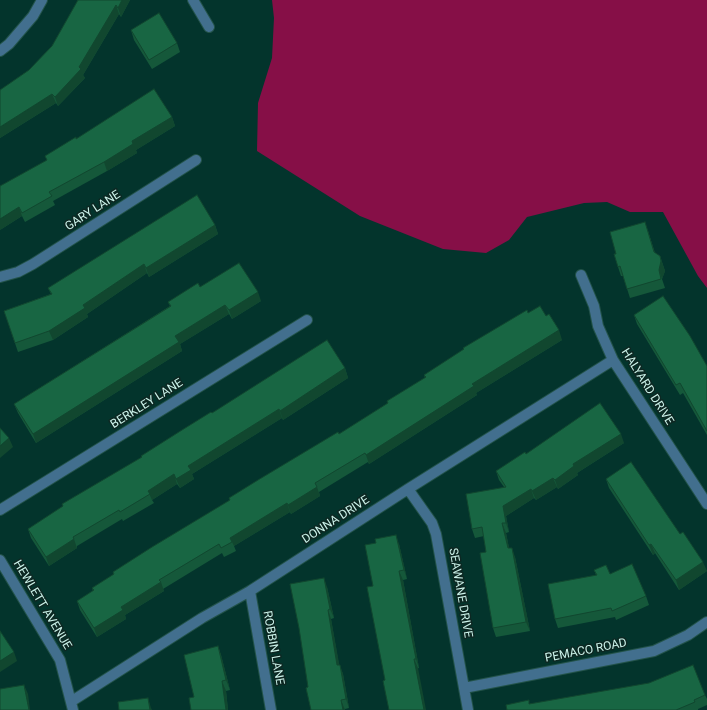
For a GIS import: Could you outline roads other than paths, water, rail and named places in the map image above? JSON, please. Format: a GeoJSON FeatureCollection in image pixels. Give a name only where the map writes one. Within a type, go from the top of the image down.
{"type":"FeatureCollection","features":[{"type":"Feature","properties":{"kind":"street"},"geometry":{"type":"LineString","coordinates":[[0,52],[9,44],[33,16],[42,0]]}},
{"type":"Feature","properties":{"kind":"street"},"geometry":{"type":"LineString","coordinates":[[193,0],[209,27]]}},
{"type":"Feature","properties":{"kind":"street","name":"GARY LANE"},"geometry":{"type":"LineString","coordinates":[[0,277],[18,272],[33,264],[196,160]]}},
{"type":"Feature","properties":{"kind":"street","name":"HALYARD DRIVE"},"geometry":{"type":"LineString","coordinates":[[581,275],[594,306],[598,326],[613,360],[707,504]]}},
{"type":"Feature","properties":{"kind":"street","name":"BERKLEY LANE"},"geometry":{"type":"LineString","coordinates":[[0,510],[307,320]]}},
{"type":"Feature","properties":{"kind":"street","name":"DONNA DRIVE"},"geometry":{"type":"LineString","coordinates":[[72,706],[202,618],[250,592],[408,489],[613,360]]}},
{"type":"Feature","properties":{"kind":"street","name":"SEAWANE DRIVE"},"geometry":{"type":"LineString","coordinates":[[408,489],[432,523],[436,534],[468,710]]}},
{"type":"Feature","properties":{"kind":"street","name":"HEWLETT AVENUE"},"geometry":{"type":"LineString","coordinates":[[0,560],[55,649],[65,672],[72,706]]}},
{"type":"Feature","properties":{"kind":"street","name":"ROBBIN LANE"},"geometry":{"type":"LineString","coordinates":[[250,592],[271,710]]}},
{"type":"Feature","properties":{"kind":"street","name":"PEMACO ROAD"},"geometry":{"type":"LineString","coordinates":[[464,688],[654,652],[688,635],[707,622]]}}]}
